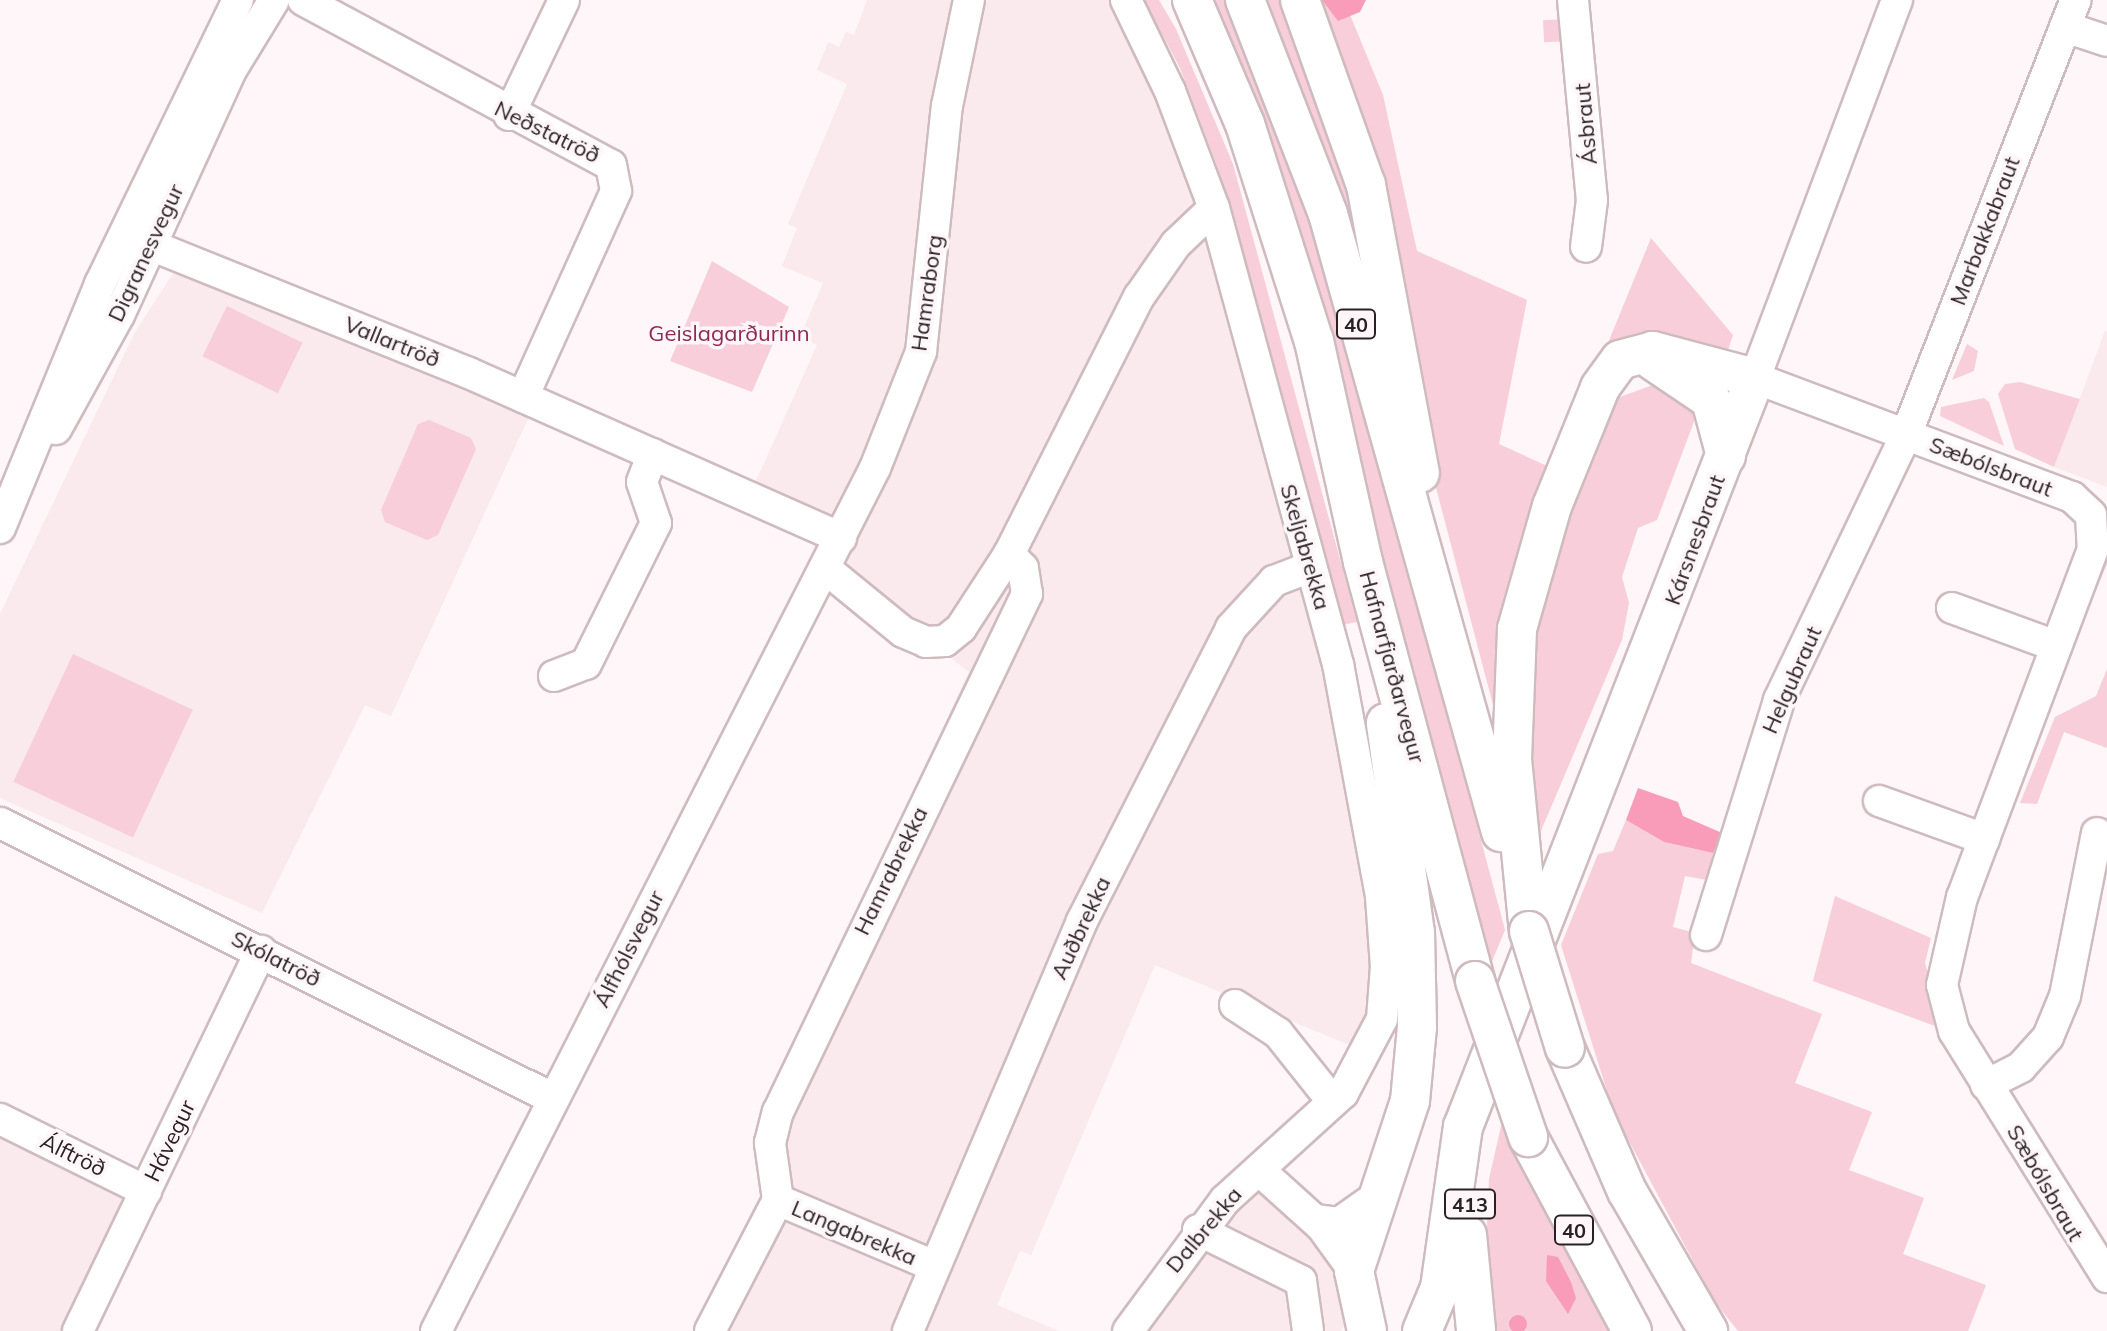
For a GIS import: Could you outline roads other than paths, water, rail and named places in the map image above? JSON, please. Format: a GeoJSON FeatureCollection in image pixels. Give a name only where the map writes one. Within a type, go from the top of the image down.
{"type":"FeatureCollection","features":[{"type":"Feature","properties":{"kind":"main road"},"geometry":{"type":"LineString","coordinates":[[1170,0],[1293,269]]}},
{"type":"Feature","properties":{"kind":"main road","name":"Hafnarfjarðarvegur"},"geometry":{"type":"LineString","coordinates":[[1192,0],[1245,124],[1293,269],[1363,562],[1475,981],[1528,1137],[1629,1326]]}},
{"type":"Feature","properties":{"kind":"main road","name":"40"},"geometry":{"type":"LineString","coordinates":[[1245,0],[1328,214],[1450,653],[1522,888]]}},
{"type":"Feature","properties":{"kind":"main road"},"geometry":{"type":"LineString","coordinates":[[1300,0],[1366,185],[1450,653]]}},
{"type":"Feature","properties":{"kind":"main road"},"geometry":{"type":"LineString","coordinates":[[1708,1331],[1627,1191],[1565,1048],[1529,931],[1522,888],[1512,759],[1517,629],[1552,506],[1600,388],[1630,356],[1673,352],[1755,378]]}},
{"type":"Feature","properties":{"kind":"main road"},"geometry":{"type":"LineString","coordinates":[[1630,356],[1675,370],[1711,400],[1726,456]]}},
{"type":"Feature","properties":{"kind":"main road","name":"Kársnesbraut"},"geometry":{"type":"LineString","coordinates":[[1488,1077],[1755,378]]}},
{"type":"Feature","properties":{"kind":"main road"},"geometry":{"type":"LineString","coordinates":[[1363,562],[1415,933],[1417,1011],[1410,1101],[1373,1199],[1354,1271],[1367,1331]]}},
{"type":"Feature","properties":{"kind":"main road","name":"413"},"geometry":{"type":"LineString","coordinates":[[1422,1331],[1440,1288],[1445,1219],[1463,1127],[1488,1077]]}},
{"type":"Feature","properties":{"kind":"main road","name":"413"},"geometry":{"type":"LineString","coordinates":[[1476,1331],[1467,1229],[1488,1077]]}},
{"type":"Feature","properties":{"kind":"street","name":"Digranesvegur"},"geometry":{"type":"LineString","coordinates":[[140,241],[238,0]]}},
{"type":"Feature","properties":{"kind":"street","name":"Digranesvegur"},"geometry":{"type":"LineString","coordinates":[[6,515],[140,241],[230,72],[274,0]]}},
{"type":"Feature","properties":{"kind":"street","name":"Neðstatröð"},"geometry":{"type":"LineString","coordinates":[[303,0],[509,115],[607,160],[617,183],[523,397]]}},
{"type":"Feature","properties":{"kind":"street"},"geometry":{"type":"LineString","coordinates":[[509,115],[564,0]]}},
{"type":"Feature","properties":{"kind":"street","name":"Hamraborg"},"geometry":{"type":"LineString","coordinates":[[826,569],[921,352],[947,106],[969,0]]}},
{"type":"Feature","properties":{"kind":"street","name":"Skeljabrekka"},"geometry":{"type":"LineString","coordinates":[[1126,0],[1170,91],[1214,208],[1310,567],[1366,803],[1386,966],[1382,1019],[1366,1057],[1333,1102],[1259,1170]]}},
{"type":"Feature","properties":{"kind":"street","name":"Ásbraut"},"geometry":{"type":"LineString","coordinates":[[1573,0],[1592,200],[1586,247]]}},
{"type":"Feature","properties":{"kind":"street","name":"Kársnesbraut"},"geometry":{"type":"LineString","coordinates":[[1755,378],[1897,0]]}},
{"type":"Feature","properties":{"kind":"street","name":"Marbakkabraut"},"geometry":{"type":"LineString","coordinates":[[1906,435],[2070,13],[2107,41]]}},
{"type":"Feature","properties":{"kind":"street"},"geometry":{"type":"LineString","coordinates":[[826,569],[903,632],[945,641],[1009,554],[1139,297],[1176,244],[1214,208]]}},
{"type":"Feature","properties":{"kind":"street","name":"Vallartröð"},"geometry":{"type":"LineString","coordinates":[[140,241],[523,397],[841,538]]}},
{"type":"Feature","properties":{"kind":"street","name":"Sæbólsbraut"},"geometry":{"type":"LineString","coordinates":[[1755,378],[2086,508],[2096,541],[1949,938],[1942,985],[1954,1031],[2107,1277]]}},
{"type":"Feature","properties":{"kind":"street","name":"Helgubraut"},"geometry":{"type":"LineString","coordinates":[[1706,935],[1779,700],[1906,435]]}},
{"type":"Feature","properties":{"kind":"street"},"geometry":{"type":"LineString","coordinates":[[554,676],[586,664],[656,523],[642,482],[653,454]]}},
{"type":"Feature","properties":{"kind":"street","name":"Hamrabrekka"},"geometry":{"type":"LineString","coordinates":[[778,1200],[770,1143],[778,1112],[1027,594],[1023,568],[1009,554]]}},
{"type":"Feature","properties":{"kind":"street","name":"Auðbrekka"},"geometry":{"type":"LineString","coordinates":[[908,1331],[1082,921],[1231,628],[1265,587],[1310,567]]}},
{"type":"Feature","properties":{"kind":"street","name":"Álfhólsvegur"},"geometry":{"type":"LineString","coordinates":[[436,1331],[552,1098],[826,569]]}},
{"type":"Feature","properties":{"kind":"street"},"geometry":{"type":"LineString","coordinates":[[1952,608],[2056,646]]}},
{"type":"Feature","properties":{"kind":"street"},"geometry":{"type":"LineString","coordinates":[[1879,801],[1984,839]]}},
{"type":"Feature","properties":{"kind":"street","name":"Skólatröð"},"geometry":{"type":"LineString","coordinates":[[0,823],[552,1098]]}},
{"type":"Feature","properties":{"kind":"street"},"geometry":{"type":"LineString","coordinates":[[1986,1085],[2021,1067],[2048,1037],[2065,996],[2097,833]]}},
{"type":"Feature","properties":{"kind":"street","name":"Hávegur"},"geometry":{"type":"LineString","coordinates":[[78,1331],[261,951]]}},
{"type":"Feature","properties":{"kind":"street"},"geometry":{"type":"LineString","coordinates":[[1235,1005],[1278,1033],[1333,1102]]}},
{"type":"Feature","properties":{"kind":"street","name":"Álftröð"},"geometry":{"type":"LineString","coordinates":[[0,1119],[146,1191]]}},
{"type":"Feature","properties":{"kind":"street","name":"Dalbrekka"},"geometry":{"type":"LineString","coordinates":[[1128,1331],[1198,1230],[1259,1170],[1315,1220],[1354,1271]]}},
{"type":"Feature","properties":{"kind":"street"},"geometry":{"type":"LineString","coordinates":[[1315,1220],[1339,1223],[1373,1199]]}},
{"type":"Feature","properties":{"kind":"street","name":"Langabrekka"},"geometry":{"type":"LineString","coordinates":[[710,1331],[778,1200],[934,1266]]}},
{"type":"Feature","properties":{"kind":"street"},"geometry":{"type":"LineString","coordinates":[[1198,1230],[1301,1281],[1308,1331]]}},
{"type":"Feature","properties":{"kind":"park label","name":"Geislagarðurinn"},"geometry":{"type":"Point","coordinates":[729,334]}}]}
